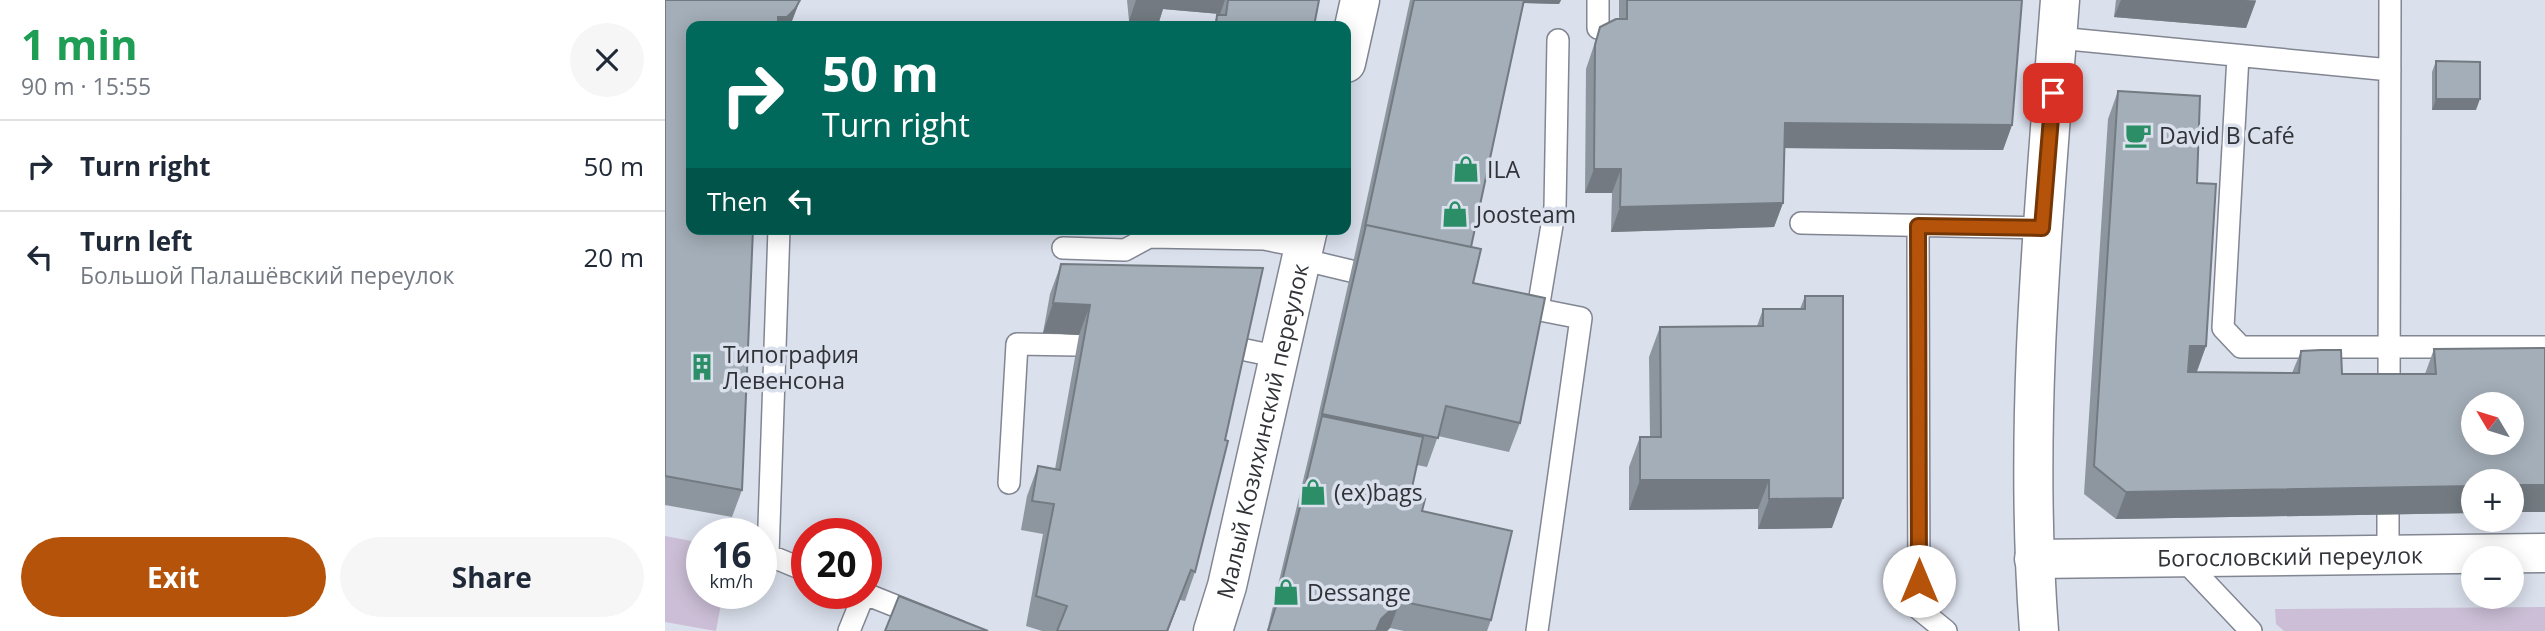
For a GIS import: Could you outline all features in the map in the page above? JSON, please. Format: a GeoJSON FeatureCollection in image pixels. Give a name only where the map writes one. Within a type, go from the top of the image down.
{"type":"FeatureCollection","features":[{"type":"Feature","properties":{"kind":"street"},"geometry":{"type":"LineString","coordinates":[[1351,40],[1360,0]]}},
{"type":"Feature","properties":{"kind":"street"},"geometry":{"type":"LineString","coordinates":[[2038,631],[2032,490],[2042,228],[2060,0]]}},
{"type":"Feature","properties":{"kind":"street","name":"Малый Козихинский переулок"},"geometry":{"type":"LineString","coordinates":[[1213,631],[1227,586],[1304,245]]}},
{"type":"Feature","properties":{"kind":"street","name":"Богословский переулок"},"geometry":{"type":"LineString","coordinates":[[2034,559],[2545,553]]}},
{"type":"Feature","properties":{"kind":"lane"},"geometry":{"type":"LineString","coordinates":[[1598,0],[1598,28]]}},
{"type":"Feature","properties":{"kind":"lane"},"geometry":{"type":"LineString","coordinates":[[2389,402],[2390,0]]}},
{"type":"Feature","properties":{"kind":"lane"},"geometry":{"type":"LineString","coordinates":[[2057,38],[2390,70]]}},
{"type":"Feature","properties":{"kind":"lane"},"geometry":{"type":"LineString","coordinates":[[1538,309],[1555,207],[1558,40]]}},
{"type":"Feature","properties":{"kind":"lane"},"geometry":{"type":"LineString","coordinates":[[2238,56],[2223,328],[2241,347],[2545,347]]}},
{"type":"Feature","properties":{"kind":"lane"},"geometry":{"type":"LineString","coordinates":[[1801,223],[2042,228]]}},
{"type":"Feature","properties":{"kind":"lane"},"geometry":{"type":"LineString","coordinates":[[1918,226],[1919,609],[1945,631]]}},
{"type":"Feature","properties":{"kind":"lane"},"geometry":{"type":"LineString","coordinates":[[779,235],[768,555],[791,564]]}},
{"type":"Feature","properties":{"kind":"lane"},"geometry":{"type":"LineString","coordinates":[[1063,248],[1125,250],[1149,237],[1264,239],[1304,245],[1351,271]]}},
{"type":"Feature","properties":{"kind":"lane"},"geometry":{"type":"LineString","coordinates":[[1493,300],[1581,318],[1537,631]]}},
{"type":"Feature","properties":{"kind":"lane"},"geometry":{"type":"LineString","coordinates":[[1009,484],[1017,344],[1077,345]]}},
{"type":"Feature","properties":{"kind":"lane"},"geometry":{"type":"LineString","coordinates":[[1241,349],[1279,357]]}},
{"type":"Feature","properties":{"kind":"lane"},"geometry":{"type":"LineString","coordinates":[[2388,514],[2388,555]]}},
{"type":"Feature","properties":{"kind":"lane"},"geometry":{"type":"LineString","coordinates":[[2182,558],[2251,631]]}},
{"type":"Feature","properties":{"kind":"lane"},"geometry":{"type":"LineString","coordinates":[[882,601],[958,631]]}},
{"type":"Feature","properties":{"kind":"lane"},"geometry":{"type":"LineString","coordinates":[[849,631],[857,609]]}},
{"type":"Feature","properties":{"kind":"shaded area"},"geometry":{"type":"Polygon","coordinates":[[[665,536],[686,540],[686,609],[720,609],[716,631],[665,622],[665,536]]]}},
{"type":"Feature","properties":{"kind":"shaded area"},"geometry":{"type":"Polygon","coordinates":[[[2545,607],[2545,631],[2284,631],[2276,624],[2275,609],[2524,609],[2545,607]]]}},
{"type":"Feature","properties":{"kind":"building","name":"Типография Левенсона"},"geometry":{"type":"Polygon","coordinates":[[[665,0],[800,0],[787,17],[778,17],[778,21],[686,21],[686,235],[753,235],[742,490],[665,476],[665,0]]]}},
{"type":"Feature","properties":{"kind":"building"},"geometry":{"type":"Polygon","coordinates":[[[1228,0],[1319,0],[1315,21],[1216,21],[1217,15],[1226,15],[1228,0]]]}},
{"type":"Feature","properties":{"kind":"building"},"geometry":{"type":"Polygon","coordinates":[[[1414,0],[1524,0],[1471,247],[1366,225],[1365,227],[1414,0]]]}},
{"type":"Feature","properties":{"kind":"building"},"geometry":{"type":"Polygon","coordinates":[[[1627,0],[2022,0],[2012,125],[1785,123],[1783,203],[1620,207],[1621,169],[1594,169],[1595,45],[1600,27],[1616,19],[1627,19],[1627,0]]]}},
{"type":"Feature","properties":{"kind":"building"},"geometry":{"type":"Polygon","coordinates":[[[2436,61],[2480,62],[2480,99],[2436,99],[2436,61]]]}},
{"type":"Feature","properties":{"kind":"building"},"geometry":{"type":"Polygon","coordinates":[[[2118,91],[2200,96],[2197,183],[2216,184],[2206,346],[2190,346],[2188,372],[2299,373],[2301,351],[2341,350],[2342,374],[2436,374],[2434,349],[2545,348],[2545,485],[2524,485],[2524,469],[2461,469],[2461,486],[2126,492],[2094,466],[2118,91]]]}},
{"type":"Feature","properties":{"kind":"building"},"geometry":{"type":"Polygon","coordinates":[[[1366,225],[1481,249],[1473,283],[1545,298],[1520,423],[1446,406],[1438,438],[1322,414],[1366,225]]]}},
{"type":"Feature","properties":{"kind":"building"},"geometry":{"type":"Polygon","coordinates":[[[1061,264],[1263,268],[1225,440],[1228,441],[1195,572],[1191,570],[1167,631],[1057,631],[1067,606],[1036,596],[1054,504],[1032,501],[1038,466],[1060,470],[1090,305],[1053,303],[1061,264]]]}},
{"type":"Feature","properties":{"kind":"building"},"geometry":{"type":"Polygon","coordinates":[[[1805,296],[1843,296],[1843,498],[1769,499],[1769,480],[1640,480],[1640,437],[1661,437],[1660,327],[1763,326],[1763,309],[1805,309],[1805,296]]]}},
{"type":"Feature","properties":{"kind":"building"},"geometry":{"type":"Polygon","coordinates":[[[1322,416],[1423,437],[1411,492],[1425,499],[1422,511],[1512,531],[1491,620],[1400,601],[1381,619],[1376,631],[1268,631],[1322,416]]]}},
{"type":"Feature","properties":{"kind":"building"},"geometry":{"type":"Polygon","coordinates":[[[899,596],[988,631],[885,631],[899,596]]]}},
{"type":"Feature","properties":{"kind":"place","name":"David B Café"},"geometry":{"type":"Point","coordinates":[2138,135]}},
{"type":"Feature","properties":{"kind":"place","name":"ILA"},"geometry":{"type":"Point","coordinates":[1466,169]}},
{"type":"Feature","properties":{"kind":"place","name":"Joosteam"},"geometry":{"type":"Point","coordinates":[1455,214]}},
{"type":"Feature","properties":{"kind":"place","name":"Типография Левенсона"},"geometry":{"type":"Point","coordinates":[702,367]}},
{"type":"Feature","properties":{"kind":"place","name":"(ex)bags"},"geometry":{"type":"Point","coordinates":[1313,492]}},
{"type":"Feature","properties":{"kind":"place","name":"Dessange"},"geometry":{"type":"Point","coordinates":[1286,592]}},
{"type":"Feature","properties":{"kind":"route"},"geometry":{"type":"LineString","coordinates":[[1919,581],[1918,226],[2042,228],[2053,93]]}}]}
